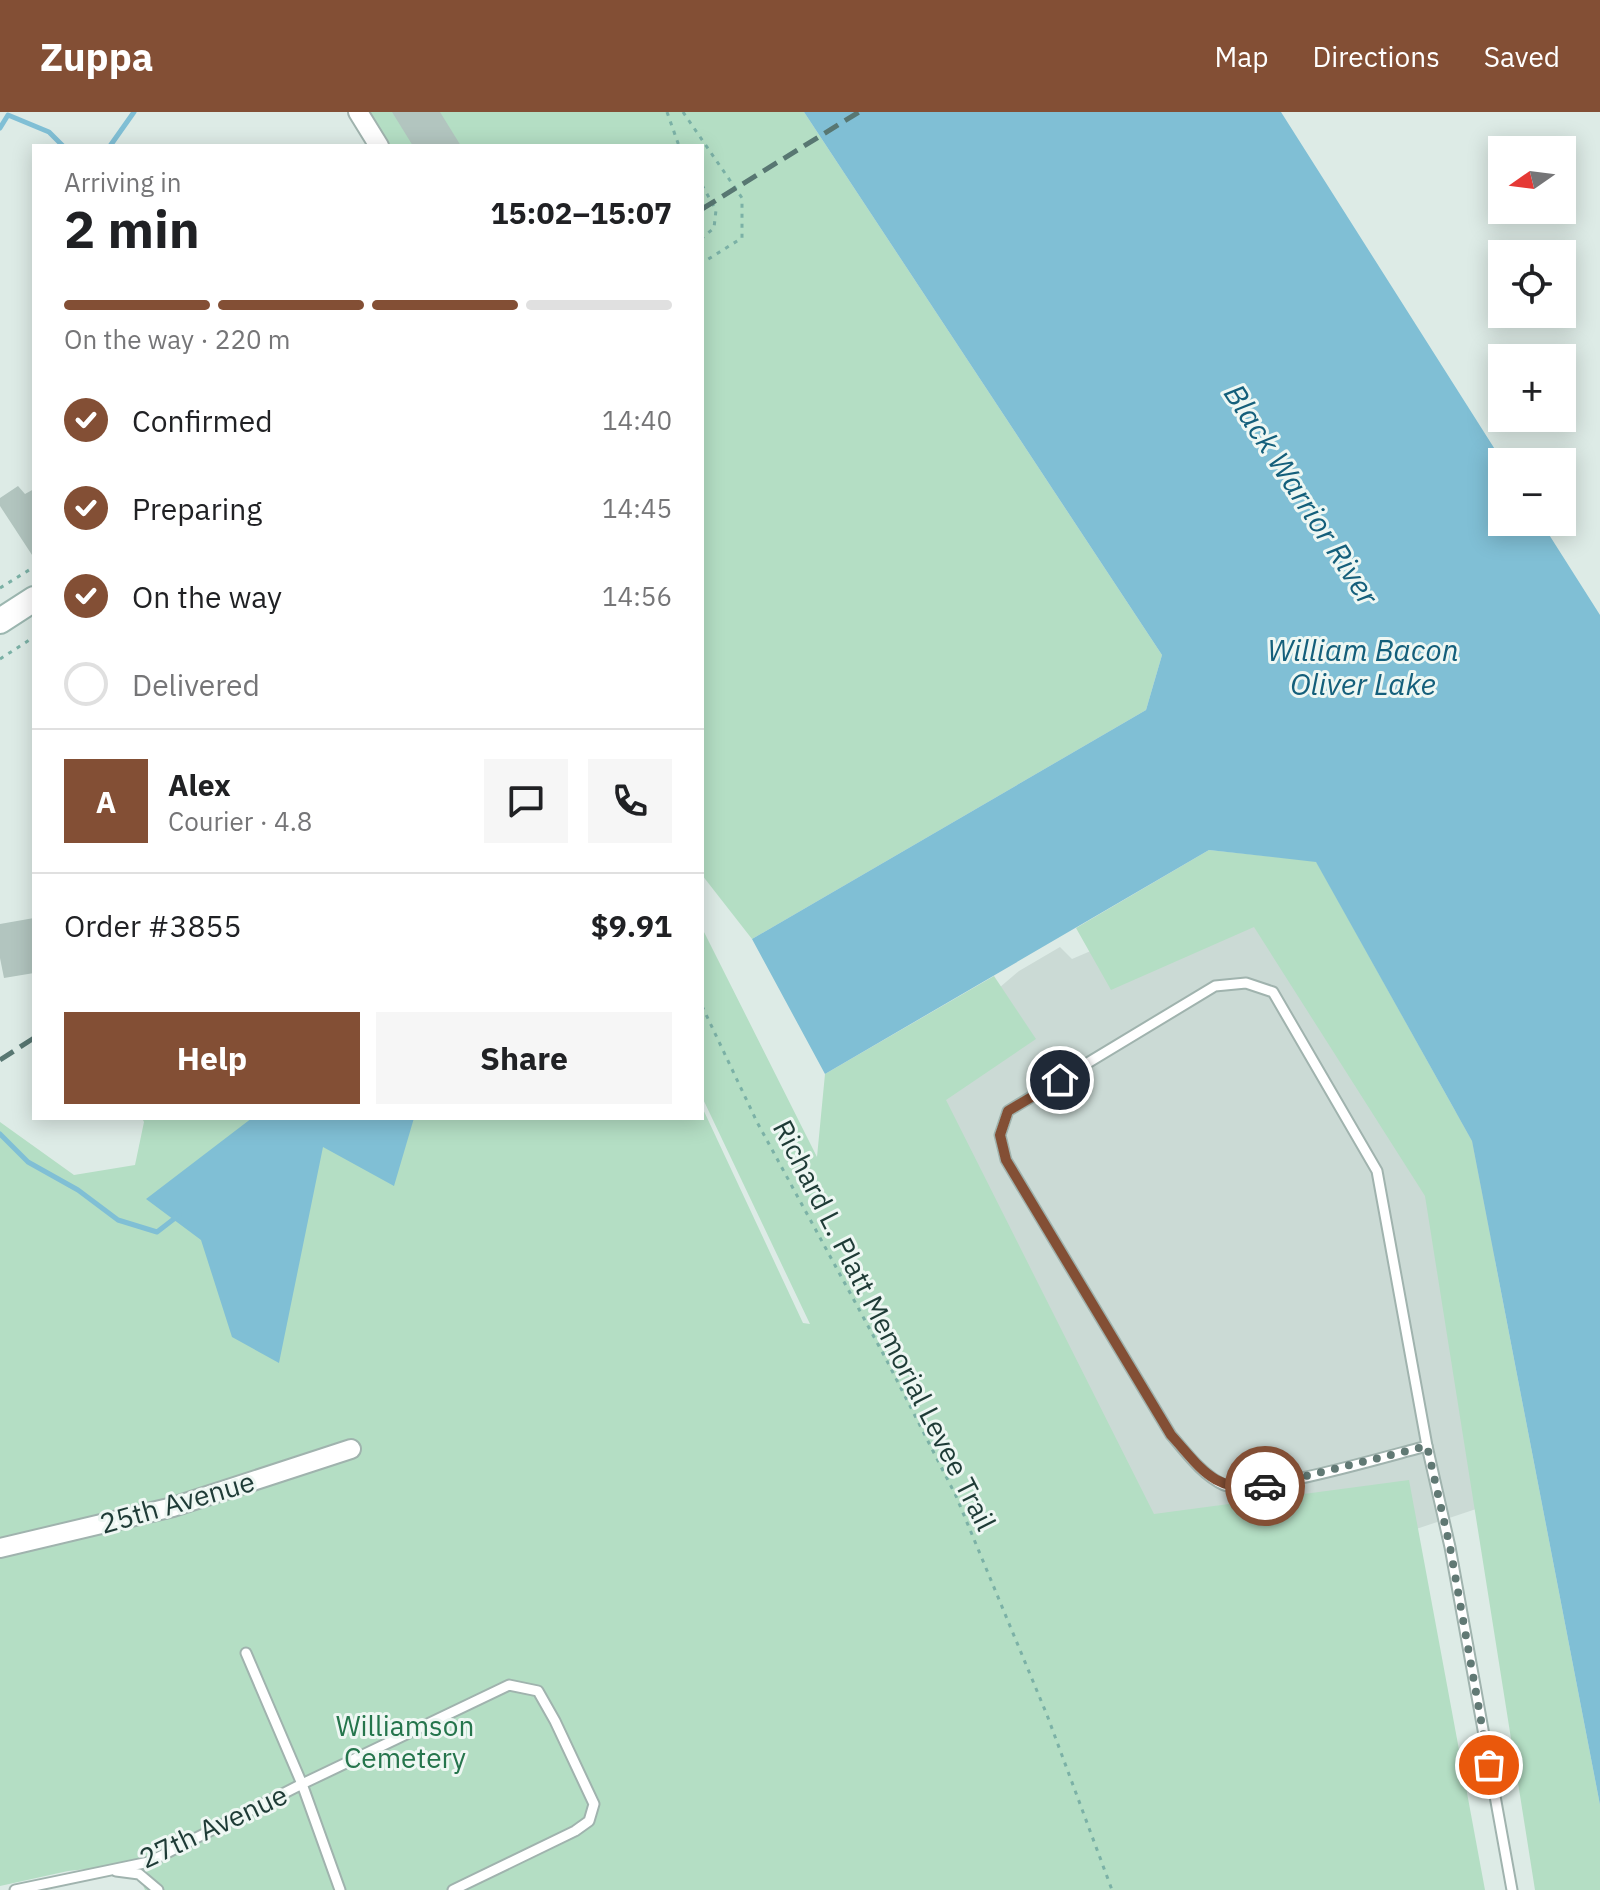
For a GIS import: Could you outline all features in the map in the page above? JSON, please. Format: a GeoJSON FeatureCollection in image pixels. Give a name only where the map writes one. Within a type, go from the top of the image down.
{"type":"FeatureCollection","features":[{"type":"Feature","properties":{"kind":"main road"},"geometry":{"type":"LineString","coordinates":[[0,621],[32,600]]}},
{"type":"Feature","properties":{"kind":"street"},"geometry":{"type":"LineString","coordinates":[[358,112],[378,144]]}},
{"type":"Feature","properties":{"kind":"street","name":"25th Avenue"},"geometry":{"type":"LineString","coordinates":[[0,1548],[173,1507],[351,1449]]}},
{"type":"Feature","properties":{"kind":"lane"},"geometry":{"type":"LineString","coordinates":[[1427,1446],[1261,1487],[1226,1486],[1205,1473],[1171,1435],[1006,1160],[1000,1135],[1008,1111],[1215,986],[1246,983],[1273,992],[1377,1171],[1512,1890]]}},
{"type":"Feature","properties":{"kind":"lane"},"geometry":{"type":"LineString","coordinates":[[246,1653],[302,1784],[509,1685],[538,1691],[594,1804],[589,1821],[575,1831],[453,1890]]}},
{"type":"Feature","properties":{"kind":"lane","name":"27th Avenue"},"geometry":{"type":"LineString","coordinates":[[15,1890],[149,1862],[302,1784],[340,1890]]}},
{"type":"Feature","properties":{"kind":"lane"},"geometry":{"type":"LineString","coordinates":[[106,1869],[139,1874],[158,1890]]}},
{"type":"Feature","properties":{"kind":"path"},"geometry":{"type":"LineString","coordinates":[[667,112],[678,144]]}},
{"type":"Feature","properties":{"kind":"path"},"geometry":{"type":"LineString","coordinates":[[683,112],[742,198],[742,238],[704,262]]}},
{"type":"Feature","properties":{"kind":"path"},"geometry":{"type":"LineString","coordinates":[[704,189],[716,210],[714,228],[704,236]]}},
{"type":"Feature","properties":{"kind":"path"},"geometry":{"type":"LineString","coordinates":[[0,588],[32,568]]}},
{"type":"Feature","properties":{"kind":"path"},"geometry":{"type":"LineString","coordinates":[[0,659],[32,638]]}},
{"type":"Feature","properties":{"kind":"path","name":"Richard L. Platt Memorial Levee Trail"},"geometry":{"type":"LineString","coordinates":[[704,1010],[757,1122],[886,1359],[956,1496],[1047,1715],[1112,1890]]}},
{"type":"Feature","properties":{"kind":"shaded area"},"geometry":{"type":"Polygon","coordinates":[[[1242,869],[1485,1145],[1515,1496],[1141,1621],[902,1057],[958,1023],[1019,971],[1060,947],[1072,959],[1093,950],[1242,869]]]}},
{"type":"Feature","properties":{"kind":"green space"},"geometry":{"type":"Polygon","coordinates":[[[365,112],[804,112],[1162,655],[1146,710],[752,939],[704,878],[704,144],[385,144],[365,112]]]}},
{"type":"Feature","properties":{"kind":"green space"},"geometry":{"type":"Polygon","coordinates":[[[1209,850],[1316,861],[1472,1141],[1600,1805],[1600,1890],[1535,1890],[1425,1196],[1254,927],[1111,990],[1076,928],[1209,850]]]}},
{"type":"Feature","properties":{"kind":"green space","name":"Williamson Cemetery"},"geometry":{"type":"Polygon","coordinates":[[[704,932],[817,1157],[825,1074],[994,976],[1036,1039],[946,1100],[1154,1514],[1409,1480],[1485,1890],[145,1890],[134,1864],[68,1871],[0,1886],[0,1122],[74,1175],[135,1165],[143,1120],[704,1120],[704,1111],[803,1323],[810,1324],[704,1101],[704,932]]]}},
{"type":"Feature","properties":{"kind":"water","name":"William Bacon Oliver Lake"},"geometry":{"type":"Polygon","coordinates":[[[804,112],[1281,112],[1494,448],[1488,448],[1488,536],[1550,536],[1600,615],[1600,1805],[1472,1141],[1316,862],[1209,850],[825,1074],[752,939],[1146,710],[1162,655],[804,112]]]}},
{"type":"Feature","properties":{"kind":"water"},"geometry":{"type":"Polygon","coordinates":[[[249,1120],[413,1120],[394,1186],[323,1147],[279,1363],[232,1337],[201,1240],[146,1199],[249,1120]]]}},
{"type":"Feature","properties":{"kind":"building"},"geometry":{"type":"Polygon","coordinates":[[[392,112],[440,112],[460,144],[412,144],[392,112]]]}},
{"type":"Feature","properties":{"kind":"building"},"geometry":{"type":"Polygon","coordinates":[[[18,486],[25,494],[32,490],[32,555],[0,506],[0,498],[18,486]]]}},
{"type":"Feature","properties":{"kind":"building"},"geometry":{"type":"Polygon","coordinates":[[[32,918],[32,973],[4,978],[0,958],[0,924],[32,918]]]}},
{"type":"Feature","properties":{"kind":"waterway"},"geometry":{"type":"LineString","coordinates":[[111,144],[134,112]]}},
{"type":"Feature","properties":{"kind":"waterway"},"geometry":{"type":"LineString","coordinates":[[0,128],[8,115],[49,132],[61,144]]}},
{"type":"Feature","properties":{"kind":"waterway"},"geometry":{"type":"LineString","coordinates":[[0,1134],[28,1162],[78,1190],[118,1220],[157,1232],[179,1215]]}},
{"type":"Feature","properties":{"kind":"railway"},"geometry":{"type":"LineString","coordinates":[[704,208],[859,112]]}},
{"type":"Feature","properties":{"kind":"railway"},"geometry":{"type":"LineString","coordinates":[[0,1060],[32,1039]]}},
{"type":"Feature","properties":{"kind":"way so far"},"geometry":{"type":"LineString","coordinates":[[1265,1486],[1427,1446],[1450,1547],[1489,1765]]}},
{"type":"Feature","properties":{"kind":"route"},"geometry":{"type":"LineString","coordinates":[[1060,1080],[1008,1111],[1000,1135],[1006,1160],[1171,1435],[1205,1473],[1226,1486],[1265,1486]]}},
{"type":"Feature","properties":{"kind":"water label","name":"Black Warrior River"},"geometry":{"type":"Point","coordinates":[1302,494]}}]}
